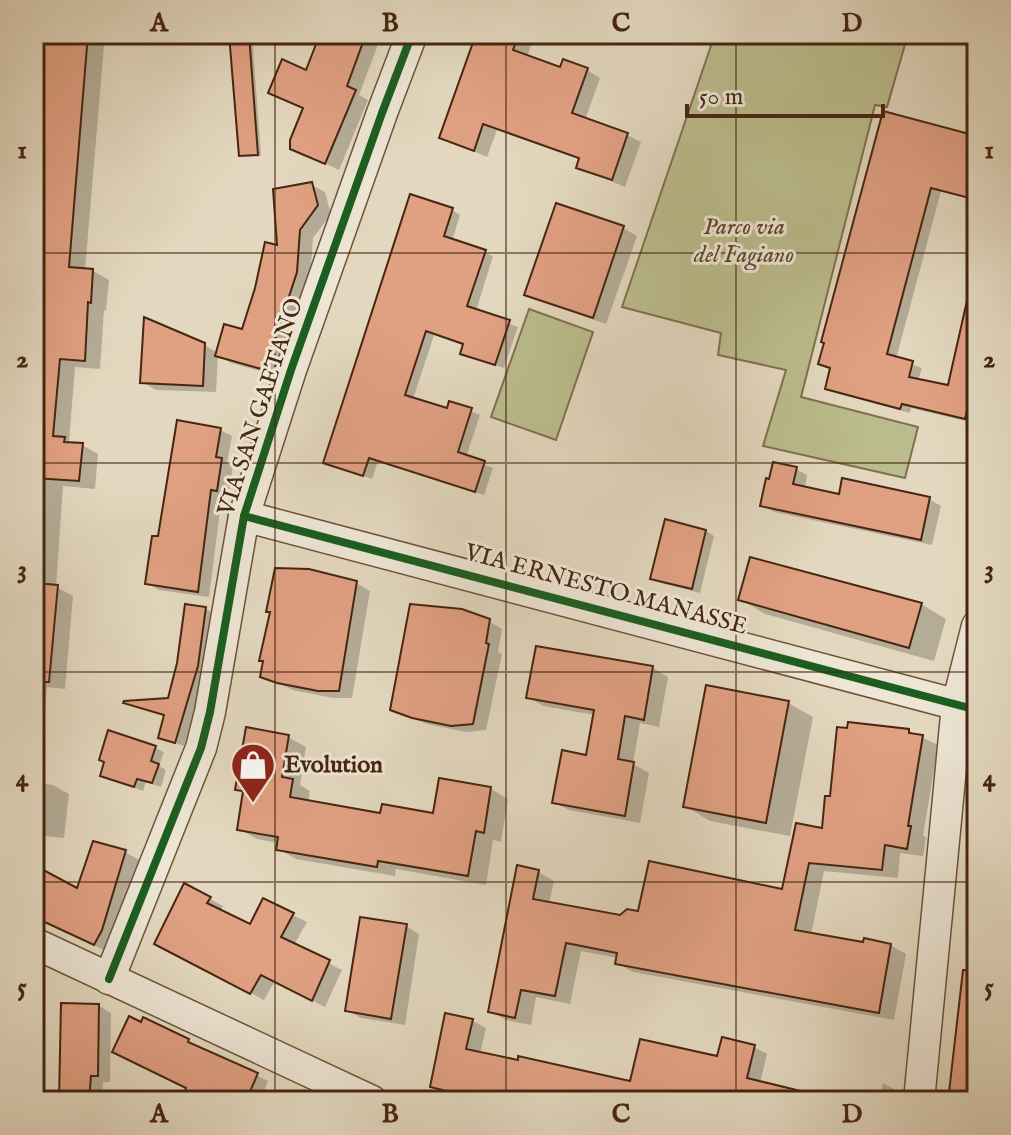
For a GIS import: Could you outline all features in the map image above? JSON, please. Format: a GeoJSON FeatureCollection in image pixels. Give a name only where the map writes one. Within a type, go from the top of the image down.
{"type":"FeatureCollection","features":[{"type":"Feature","properties":{"kind":"street","name":"VIA SAN GAETANO"},"geometry":{"type":"LineString","coordinates":[[109,979],[201,748],[244,516],[291,370],[412,34]]}},
{"type":"Feature","properties":{"kind":"street","name":"VIA ERNESTO MANASSE"},"geometry":{"type":"LineString","coordinates":[[244,516],[967,708]]}},
{"type":"Feature","properties":{"kind":"street"},"geometry":{"type":"LineString","coordinates":[[919,1101],[977,626]]}},
{"type":"Feature","properties":{"kind":"street"},"geometry":{"type":"LineString","coordinates":[[34,943],[372,1101]]}},
{"type":"Feature","properties":{"kind":"green space","name":"Parco via del Fagiano"},"geometry":{"type":"Polygon","coordinates":[[[715,34],[908,34],[887,107],[875,105],[801,397],[918,427],[905,478],[763,446],[786,370],[718,355],[721,333],[622,307],[715,34]]]}},
{"type":"Feature","properties":{"kind":"green space"},"geometry":{"type":"Polygon","coordinates":[[[529,309],[593,332],[556,440],[491,417],[529,309]]]}},
{"type":"Feature","properties":{"kind":"building"},"geometry":{"type":"Polygon","coordinates":[[[35,34],[88,34],[69,267],[93,269],[91,303],[88,302],[85,361],[60,359],[53,436],[65,437],[64,442],[83,443],[79,481],[34,478],[35,34]]]}},
{"type":"Feature","properties":{"kind":"building"},"geometry":{"type":"Polygon","coordinates":[[[229,34],[249,34],[258,155],[239,156],[229,34]]]}},
{"type":"Feature","properties":{"kind":"building"},"geometry":{"type":"Polygon","coordinates":[[[320,34],[366,34],[347,86],[356,90],[325,164],[290,149],[290,140],[303,108],[268,93],[282,59],[306,70],[320,34]]]}},
{"type":"Feature","properties":{"kind":"building"},"geometry":{"type":"Polygon","coordinates":[[[476,34],[519,34],[513,50],[560,67],[563,59],[588,68],[572,113],[628,133],[612,180],[576,168],[579,158],[483,124],[474,151],[439,138],[476,34]]]}},
{"type":"Feature","properties":{"kind":"building"},"geometry":{"type":"Polygon","coordinates":[[[883,111],[977,136],[977,200],[931,188],[887,354],[913,361],[909,377],[948,385],[968,296],[977,297],[977,368],[965,419],[902,404],[900,409],[825,389],[830,368],[818,364],[824,343],[821,342],[883,111]]]}},
{"type":"Feature","properties":{"kind":"building"},"geometry":{"type":"Polygon","coordinates":[[[312,182],[318,205],[300,230],[297,272],[265,370],[215,356],[224,324],[242,329],[265,242],[277,245],[273,189],[312,182]]]}},
{"type":"Feature","properties":{"kind":"building"},"geometry":{"type":"Polygon","coordinates":[[[410,194],[453,208],[444,236],[486,250],[467,306],[510,320],[495,365],[460,354],[463,344],[426,331],[405,395],[447,408],[449,401],[472,408],[458,452],[485,461],[475,492],[369,458],[363,476],[323,463],[410,194]]]}},
{"type":"Feature","properties":{"kind":"building"},"geometry":{"type":"Polygon","coordinates":[[[556,203],[624,226],[593,318],[524,295],[556,203]]]}},
{"type":"Feature","properties":{"kind":"building"},"geometry":{"type":"Polygon","coordinates":[[[144,317],[205,343],[203,386],[140,383],[144,317]]]}},
{"type":"Feature","properties":{"kind":"building"},"geometry":{"type":"Polygon","coordinates":[[[177,420],[221,428],[216,457],[222,458],[217,491],[211,490],[198,592],[145,584],[152,536],[158,536],[177,420]]]}},
{"type":"Feature","properties":{"kind":"building"},"geometry":{"type":"Polygon","coordinates":[[[773,462],[797,467],[793,484],[839,494],[842,478],[930,497],[921,540],[760,506],[773,462]]]}},
{"type":"Feature","properties":{"kind":"building"},"geometry":{"type":"Polygon","coordinates":[[[665,519],[706,530],[692,589],[650,579],[665,519]]]}},
{"type":"Feature","properties":{"kind":"building"},"geometry":{"type":"Polygon","coordinates":[[[750,557],[922,603],[909,648],[738,600],[750,557]]]}},
{"type":"Feature","properties":{"kind":"building"},"geometry":{"type":"Polygon","coordinates":[[[275,568],[309,569],[357,581],[339,691],[318,691],[260,677],[263,661],[259,661],[270,612],[266,612],[275,568]]]}},
{"type":"Feature","properties":{"kind":"building"},"geometry":{"type":"Polygon","coordinates":[[[34,583],[58,585],[49,682],[34,682],[34,583]]]}},
{"type":"Feature","properties":{"kind":"building"},"geometry":{"type":"Polygon","coordinates":[[[185,604],[206,607],[198,666],[175,743],[158,738],[164,715],[123,703],[168,698],[177,663],[185,604]]]}},
{"type":"Feature","properties":{"kind":"building"},"geometry":{"type":"Polygon","coordinates":[[[410,604],[462,609],[490,619],[486,643],[489,644],[473,724],[451,726],[390,710],[410,604]]]}},
{"type":"Feature","properties":{"kind":"building"},"geometry":{"type":"Polygon","coordinates":[[[536,646],[653,666],[644,720],[625,716],[618,759],[634,762],[625,816],[552,803],[562,750],[586,755],[594,710],[526,698],[536,646]]]}},
{"type":"Feature","properties":{"kind":"building"},"geometry":{"type":"Polygon","coordinates":[[[706,685],[789,701],[766,823],[683,807],[706,685]]]}},
{"type":"Feature","properties":{"kind":"building"},"geometry":{"type":"Polygon","coordinates":[[[848,722],[909,729],[909,733],[923,735],[907,849],[885,845],[882,870],[809,863],[795,930],[891,944],[879,1013],[615,964],[617,953],[566,943],[555,996],[521,990],[515,1018],[488,1012],[517,865],[539,870],[533,899],[620,915],[627,909],[638,911],[649,861],[782,889],[796,823],[822,828],[825,796],[830,796],[837,727],[847,728],[848,722]]]}},
{"type":"Feature","properties":{"kind":"building"},"geometry":{"type":"Polygon","coordinates":[[[246,727],[289,735],[282,777],[293,779],[290,797],[380,813],[382,804],[433,813],[439,778],[491,787],[484,833],[476,831],[468,876],[378,861],[377,867],[276,850],[278,837],[237,830],[243,791],[235,790],[246,727]]]}},
{"type":"Feature","properties":{"kind":"building"},"geometry":{"type":"Polygon","coordinates":[[[108,730],[156,746],[151,761],[159,764],[152,783],[137,779],[134,787],[100,776],[104,762],[99,760],[108,730]]]}},
{"type":"Feature","properties":{"kind":"building"},"geometry":{"type":"Polygon","coordinates":[[[93,841],[126,850],[102,930],[94,945],[34,917],[34,865],[77,888],[93,841]]]}},
{"type":"Feature","properties":{"kind":"building"},"geometry":{"type":"Polygon","coordinates":[[[184,883],[211,897],[207,903],[250,924],[263,898],[294,913],[281,937],[330,960],[312,1001],[261,975],[250,994],[154,944],[184,883]]]}},
{"type":"Feature","properties":{"kind":"building"},"geometry":{"type":"Polygon","coordinates":[[[360,917],[407,924],[391,1019],[345,1011],[360,917]]]}},
{"type":"Feature","properties":{"kind":"building"},"geometry":{"type":"Polygon","coordinates":[[[963,970],[977,971],[977,1101],[948,1101],[963,970]]]}},
{"type":"Feature","properties":{"kind":"building"},"geometry":{"type":"Polygon","coordinates":[[[61,1003],[99,1004],[98,1076],[91,1076],[89,1101],[59,1101],[61,1003]]]}},
{"type":"Feature","properties":{"kind":"building"},"geometry":{"type":"Polygon","coordinates":[[[445,1013],[473,1019],[466,1049],[518,1060],[518,1056],[630,1081],[640,1039],[717,1056],[722,1037],[755,1045],[747,1078],[809,1093],[808,1101],[509,1101],[485,1096],[485,1100],[430,1087],[445,1013]]]}},
{"type":"Feature","properties":{"kind":"building"},"geometry":{"type":"Polygon","coordinates":[[[129,1016],[141,1022],[143,1017],[189,1039],[188,1042],[258,1073],[246,1101],[180,1101],[186,1088],[112,1052],[129,1016]]]}},
{"type":"Feature","properties":{"kind":"cycle path"},"geometry":{"type":"LineString","coordinates":[[109,979],[201,748],[244,516],[291,370],[412,34]]}},
{"type":"Feature","properties":{"kind":"cycle path"},"geometry":{"type":"LineString","coordinates":[[244,516],[977,710]]}},
{"type":"Feature","properties":{"kind":"place","name":"Evolution"},"geometry":{"type":"Point","coordinates":[253,804]}}]}
